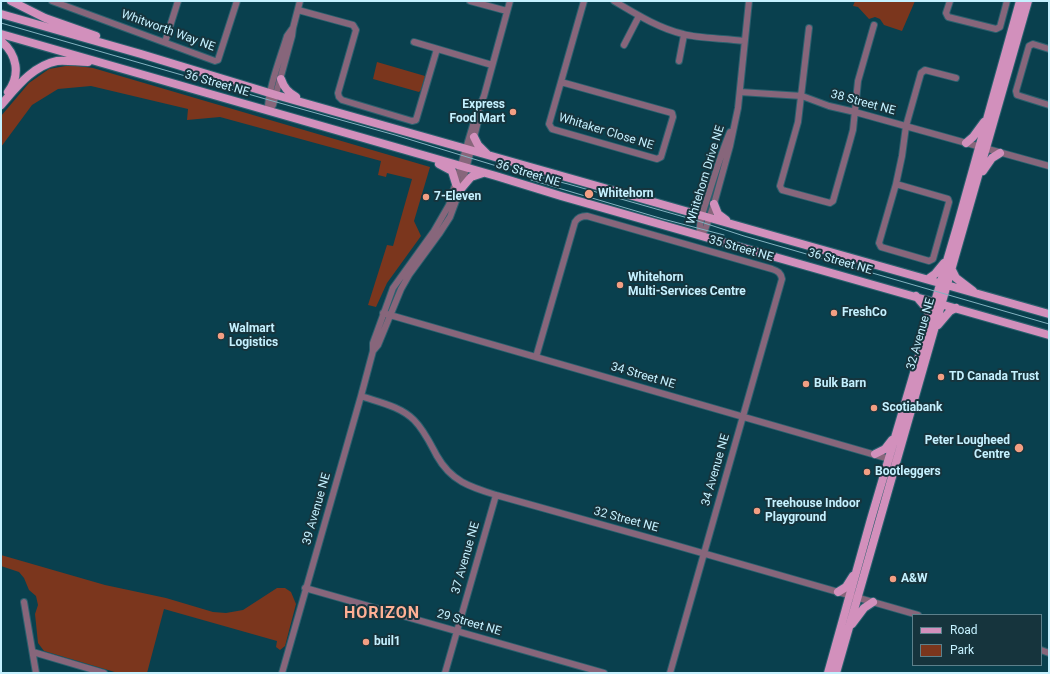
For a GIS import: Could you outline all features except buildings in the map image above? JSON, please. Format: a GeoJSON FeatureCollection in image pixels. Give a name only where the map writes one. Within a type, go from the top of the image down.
{"type":"FeatureCollection","features":[{"type":"Feature","properties":{"kind":"main road"},"geometry":{"type":"LineString","coordinates":[[11,1],[45,18],[130,48],[141,54]]}},
{"type":"Feature","properties":{"kind":"main road","name":"32 Avenue NE"},"geometry":{"type":"LineString","coordinates":[[944,284],[952,270],[978,178],[988,117],[1020,1]]}},
{"type":"Feature","properties":{"kind":"main road","name":"32 Avenue NE"},"geometry":{"type":"LineString","coordinates":[[828,673],[854,596],[866,570],[936,327],[948,257],[1028,1]]}},
{"type":"Feature","properties":{"kind":"main road","name":"36 Street NE"},"geometry":{"type":"LineString","coordinates":[[1,14],[273,94],[1049,314]]}},
{"type":"Feature","properties":{"kind":"main road","name":"36 Street NE"},"geometry":{"type":"LineString","coordinates":[[1,34],[1049,335]]}},
{"type":"Feature","properties":{"kind":"main road"},"geometry":{"type":"LineString","coordinates":[[1,41],[12,53],[16,64],[16,77],[12,88],[5,96],[1,98]]}},
{"type":"Feature","properties":{"kind":"main road"},"geometry":{"type":"LineString","coordinates":[[1,105],[26,77],[47,65],[66,61],[102,63]]}},
{"type":"Feature","properties":{"kind":"main road"},"geometry":{"type":"LineString","coordinates":[[281,80],[283,86],[288,92],[303,102]]}},
{"type":"Feature","properties":{"kind":"main road"},"geometry":{"type":"LineString","coordinates":[[966,143],[974,137],[988,117]]}},
{"type":"Feature","properties":{"kind":"main road"},"geometry":{"type":"LineString","coordinates":[[474,138],[478,145],[490,156]]}},
{"type":"Feature","properties":{"kind":"main road"},"geometry":{"type":"LineString","coordinates":[[978,178],[992,158],[1000,152]]}},
{"type":"Feature","properties":{"kind":"main road"},"geometry":{"type":"LineString","coordinates":[[426,156],[452,171],[458,187],[471,177],[483,172]]}},
{"type":"Feature","properties":{"kind":"main road"},"geometry":{"type":"LineString","coordinates":[[714,204],[718,214],[728,222]]}},
{"type":"Feature","properties":{"kind":"main road"},"geometry":{"type":"LineString","coordinates":[[928,279],[935,274],[948,257]]}},
{"type":"Feature","properties":{"kind":"main road"},"geometry":{"type":"LineString","coordinates":[[952,270],[956,278],[976,293]]}},
{"type":"Feature","properties":{"kind":"main road"},"geometry":{"type":"LineString","coordinates":[[916,296],[927,309],[930,319]]}},
{"type":"Feature","properties":{"kind":"main road","name":"32 Avenue NE"},"geometry":{"type":"LineString","coordinates":[[836,673],[848,632],[857,569],[888,458],[930,319],[939,303]]}},
{"type":"Feature","properties":{"kind":"main road"},"geometry":{"type":"LineString","coordinates":[[936,327],[950,311],[956,308]]}},
{"type":"Feature","properties":{"kind":"main road"},"geometry":{"type":"LineString","coordinates":[[875,454],[884,450],[891,443],[896,434]]}},
{"type":"Feature","properties":{"kind":"main road"},"geometry":{"type":"LineString","coordinates":[[838,592],[846,586],[857,569]]}},
{"type":"Feature","properties":{"kind":"main road"},"geometry":{"type":"LineString","coordinates":[[848,632],[864,608],[873,602]]}},
{"type":"Feature","properties":{"kind":"street","name":"Whitworth Way NE"},"geometry":{"type":"LineString","coordinates":[[52,1],[215,61],[218,60],[237,1]]}},
{"type":"Feature","properties":{"kind":"street"},"geometry":{"type":"LineString","coordinates":[[165,42],[178,1]]}},
{"type":"Feature","properties":{"kind":"street"},"geometry":{"type":"LineString","coordinates":[[273,94],[281,80],[300,1]]}},
{"type":"Feature","properties":{"kind":"street"},"geometry":{"type":"LineString","coordinates":[[470,1],[507,11]]}},
{"type":"Feature","properties":{"kind":"street"},"geometry":{"type":"LineString","coordinates":[[468,149],[476,115],[480,106],[510,1]]}},
{"type":"Feature","properties":{"kind":"street","name":"Whitaker Close NE"},"geometry":{"type":"LineString","coordinates":[[561,82],[672,113],[673,117],[661,157],[657,159],[552,129],[549,124],[584,1]]}},
{"type":"Feature","properties":{"kind":"street"},"geometry":{"type":"LineString","coordinates":[[614,1],[638,16],[684,35],[744,41]]}},
{"type":"Feature","properties":{"kind":"street","name":"Whitehorn Drive NE"},"geometry":{"type":"LineString","coordinates":[[706,216],[714,204],[730,146],[740,92],[749,1]]}},
{"type":"Feature","properties":{"kind":"street"},"geometry":{"type":"LineString","coordinates":[[950,1],[946,13],[948,17],[996,30],[1001,25],[1007,1]]}},
{"type":"Feature","properties":{"kind":"street"},"geometry":{"type":"LineString","coordinates":[[298,10],[353,25],[356,30],[338,93],[342,100],[412,121],[416,120],[437,49]]}},
{"type":"Feature","properties":{"kind":"street"},"geometry":{"type":"LineString","coordinates":[[624,45],[638,16]]}},
{"type":"Feature","properties":{"kind":"street"},"geometry":{"type":"LineString","coordinates":[[809,28],[798,122],[780,186],[782,190],[830,203],[833,201],[850,141],[858,81],[874,25]]}},
{"type":"Feature","properties":{"kind":"street"},"geometry":{"type":"LineString","coordinates":[[268,111],[273,105],[273,94],[287,36],[293,28]]}},
{"type":"Feature","properties":{"kind":"street"},"geometry":{"type":"LineString","coordinates":[[678,61],[684,35]]}},
{"type":"Feature","properties":{"kind":"street"},"geometry":{"type":"LineString","coordinates":[[414,42],[492,65]]}},
{"type":"Feature","properties":{"kind":"street"},"geometry":{"type":"LineString","coordinates":[[1049,49],[1033,44],[1029,46],[1016,91],[1018,95],[1049,105]]}},
{"type":"Feature","properties":{"kind":"street"},"geometry":{"type":"LineString","coordinates":[[896,184],[948,199],[949,202],[933,260],[929,261],[881,247],[879,243],[896,184],[906,126],[921,73],[925,70],[956,78]]}},
{"type":"Feature","properties":{"kind":"street","name":"38 Street NE"},"geometry":{"type":"LineString","coordinates":[[740,92],[802,96],[829,106],[1049,166]]}},
{"type":"Feature","properties":{"kind":"street"},"geometry":{"type":"LineString","coordinates":[[468,149],[474,138],[480,117],[480,106]]}},
{"type":"Feature","properties":{"kind":"street","name":"Whitehorn Drive NE"},"geometry":{"type":"LineString","coordinates":[[700,235],[705,230],[706,216],[725,144],[734,121]]}},
{"type":"Feature","properties":{"kind":"street","name":"39 Avenue NE"},"geometry":{"type":"LineString","coordinates":[[373,351],[378,345],[400,289],[450,217],[468,149]]}},
{"type":"Feature","properties":{"kind":"street","name":"39 Avenue NE"},"geometry":{"type":"LineString","coordinates":[[282,673],[361,396],[373,351],[373,343],[392,288],[429,239],[444,216],[451,198],[458,187]]}},
{"type":"Feature","properties":{"kind":"street","name":"35 Street NE"},"geometry":{"type":"LineString","coordinates":[[536,357],[575,222],[580,217],[588,216],[772,269],[780,273]]}},
{"type":"Feature","properties":{"kind":"street","name":"34 Avenue NE"},"geometry":{"type":"LineString","coordinates":[[670,673],[782,279],[780,273]]}},
{"type":"Feature","properties":{"kind":"street","name":"34 Street NE"},"geometry":{"type":"LineString","coordinates":[[383,313],[897,461]]}},
{"type":"Feature","properties":{"kind":"street","name":"32 Street NE"},"geometry":{"type":"LineString","coordinates":[[361,396],[398,409],[413,419],[422,430],[448,472],[456,479],[466,484],[496,495],[915,614]]}},
{"type":"Feature","properties":{"kind":"street","name":"37 Avenue NE"},"geometry":{"type":"LineString","coordinates":[[445,673],[496,495]]}},
{"type":"Feature","properties":{"kind":"street","name":"29 Street NE"},"geometry":{"type":"LineString","coordinates":[[305,588],[604,673]]}},
{"type":"Feature","properties":{"kind":"street"},"geometry":{"type":"LineString","coordinates":[[24,602],[36,673]]}},
{"type":"Feature","properties":{"kind":"street"},"geometry":{"type":"LineString","coordinates":[[33,652],[104,673]]}},
{"type":"Feature","properties":{"kind":"green space"},"geometry":{"type":"Polygon","coordinates":[[[855,1],[915,1],[902,31],[884,25],[880,19],[875,17],[869,19],[858,7],[853,6],[855,1]]]}},
{"type":"Feature","properties":{"kind":"green space"},"geometry":{"type":"Polygon","coordinates":[[[377,62],[425,76],[421,90],[419,92],[373,79],[377,62]]]}},
{"type":"Feature","properties":{"kind":"green space"},"geometry":{"type":"Polygon","coordinates":[[[71,65],[93,68],[430,167],[414,221],[421,236],[387,283],[376,307],[368,305],[387,245],[393,246],[412,179],[387,173],[386,177],[378,175],[381,161],[220,117],[187,120],[188,109],[91,86],[58,89],[32,105],[1,147],[1,116],[29,83],[49,69],[71,65]]]}},
{"type":"Feature","properties":{"kind":"green space"},"geometry":{"type":"Polygon","coordinates":[[[1,555],[105,585],[166,598],[213,612],[226,613],[243,610],[277,588],[285,588],[291,592],[296,604],[285,646],[280,650],[276,647],[277,641],[164,609],[147,673],[118,673],[44,651],[38,643],[35,614],[38,605],[36,596],[29,590],[24,578],[19,572],[1,566],[1,555]]]}},
{"type":"Feature","properties":{"kind":"tram line"},"geometry":{"type":"LineString","coordinates":[[1,23],[395,135],[500,167],[568,184],[695,220],[744,236],[1049,324]]}},
{"type":"Feature","properties":{"kind":"tram line"},"geometry":{"type":"LineString","coordinates":[[531,180],[663,219],[724,235]]}},
{"type":"Feature","properties":{"kind":"place","name":"Express Food Mart"},"geometry":{"type":"Point","coordinates":[513,112]}},
{"type":"Feature","properties":{"kind":"place","name":"Whitehorn"},"geometry":{"type":"Point","coordinates":[589,194]}},
{"type":"Feature","properties":{"kind":"place","name":"7-Eleven"},"geometry":{"type":"Point","coordinates":[426,197]}},
{"type":"Feature","properties":{"kind":"place","name":"Whitehorn Multi-Services Centre"},"geometry":{"type":"Point","coordinates":[620,285]}},
{"type":"Feature","properties":{"kind":"place","name":"FreshCo"},"geometry":{"type":"Point","coordinates":[834,313]}},
{"type":"Feature","properties":{"kind":"place","name":"Walmart Logistics"},"geometry":{"type":"Point","coordinates":[221,336]}},
{"type":"Feature","properties":{"kind":"place","name":"TD Canada Trust"},"geometry":{"type":"Point","coordinates":[941,377]}},
{"type":"Feature","properties":{"kind":"place","name":"Bulk Barn"},"geometry":{"type":"Point","coordinates":[806,384]}},
{"type":"Feature","properties":{"kind":"place","name":"Scotiabank"},"geometry":{"type":"Point","coordinates":[874,408]}},
{"type":"Feature","properties":{"kind":"place","name":"Peter Lougheed Centre"},"geometry":{"type":"Point","coordinates":[1019,448]}},
{"type":"Feature","properties":{"kind":"place","name":"Bootleggers"},"geometry":{"type":"Point","coordinates":[867,472]}},
{"type":"Feature","properties":{"kind":"place","name":"Treehouse Indoor Playground"},"geometry":{"type":"Point","coordinates":[757,511]}},
{"type":"Feature","properties":{"kind":"place","name":"A&W"},"geometry":{"type":"Point","coordinates":[893,579]}},
{"type":"Feature","properties":{"kind":"place","name":"buil1"},"geometry":{"type":"Point","coordinates":[366,642]}},
{"type":"Feature","properties":{"kind":"district","name":"HORIZON"},"geometry":{"type":"Point","coordinates":[382,614]}}]}
